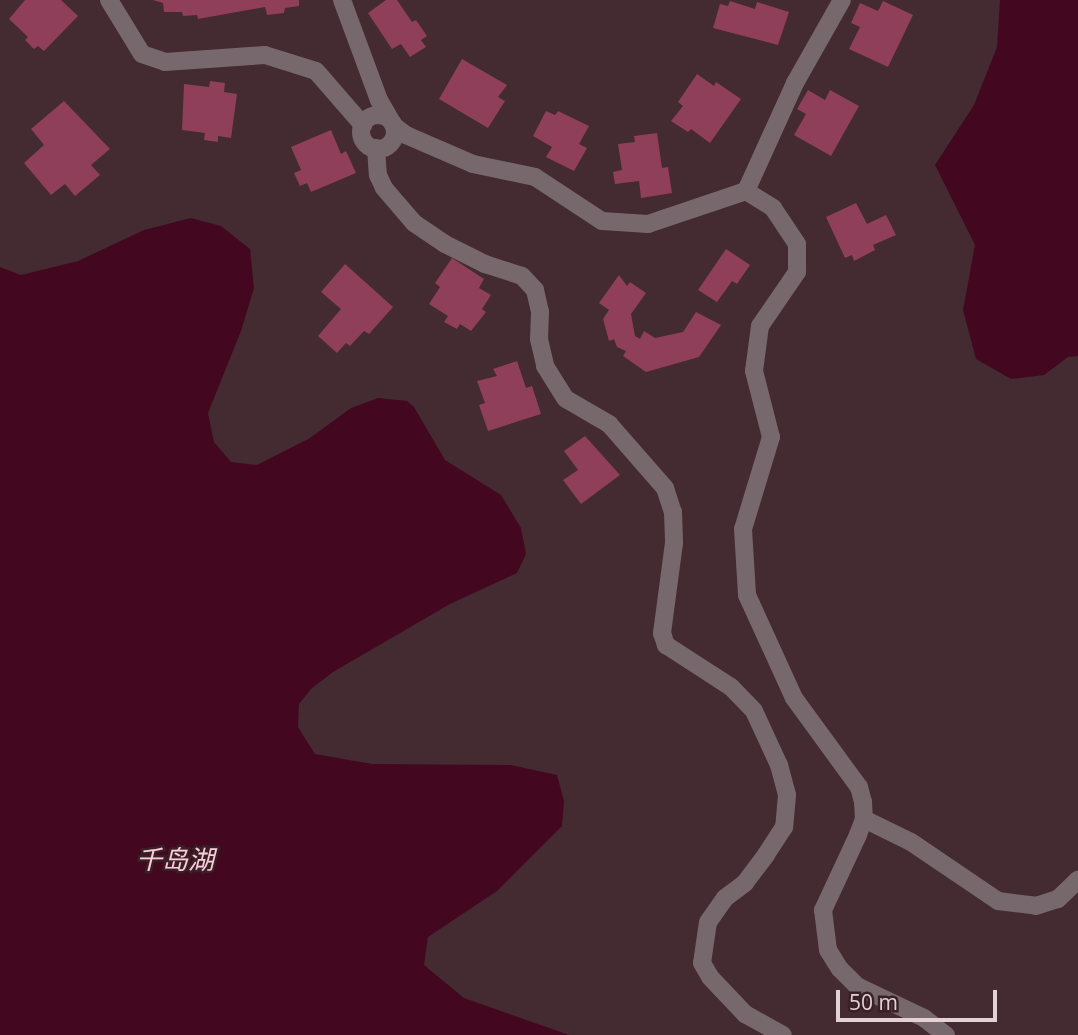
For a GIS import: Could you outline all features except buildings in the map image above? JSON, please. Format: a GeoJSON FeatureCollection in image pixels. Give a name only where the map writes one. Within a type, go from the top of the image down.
{"type":"FeatureCollection","features":[{"type":"Feature","properties":{"kind":"street"},"geometry":{"type":"LineString","coordinates":[[109,0],[142,54],[165,62],[265,55],[316,71],[363,125],[364,141],[376,148],[384,148],[392,141],[394,126],[363,62],[342,0]]}},
{"type":"Feature","properties":{"kind":"street"},"geometry":{"type":"LineString","coordinates":[[363,125],[370,117],[382,115],[406,135],[473,164],[535,177],[602,221],[648,224],[746,191],[794,83],[842,0]]}},
{"type":"Feature","properties":{"kind":"street"},"geometry":{"type":"LineString","coordinates":[[376,148],[378,175],[384,188],[414,223],[445,244],[485,264],[522,276],[535,290],[540,312],[539,339],[545,366],[566,399],[609,424],[665,488],[673,512],[674,543],[662,633],[666,645],[731,687],[754,711],[779,765],[787,795],[784,827],[745,883],[725,898],[708,922],[702,963],[710,977],[745,1014],[783,1035]]}},
{"type":"Feature","properties":{"kind":"street"},"geometry":{"type":"LineString","coordinates":[[746,191],[773,208],[797,244],[797,272],[760,326],[754,371],[771,437],[743,529],[747,595],[794,698],[859,787],[864,819],[823,910],[828,950],[840,969],[857,986],[925,1018],[946,1035]]}},
{"type":"Feature","properties":{"kind":"street"},"geometry":{"type":"LineString","coordinates":[[864,819],[911,842],[998,901],[1036,906],[1058,899],[1078,880]]}},
{"type":"Feature","properties":{"kind":"water"},"geometry":{"type":"Polygon","coordinates":[[[1000,0],[1078,0],[1078,356],[1068,357],[1044,375],[1011,379],[976,359],[963,310],[975,245],[935,165],[974,105],[997,47],[1000,0]]]}},
{"type":"Feature","properties":{"kind":"water","name":"千岛湖"},"geometry":{"type":"Polygon","coordinates":[[[191,218],[221,226],[250,249],[254,288],[241,331],[208,413],[214,442],[231,462],[257,465],[310,438],[351,408],[378,398],[407,401],[414,407],[445,460],[501,495],[521,528],[526,554],[517,573],[450,604],[333,672],[311,689],[299,704],[298,727],[315,754],[372,764],[511,765],[557,775],[564,801],[562,826],[497,891],[428,937],[424,965],[464,998],[569,1035],[0,1035],[0,267],[21,275],[78,261],[144,230],[191,218]]]}}]}
